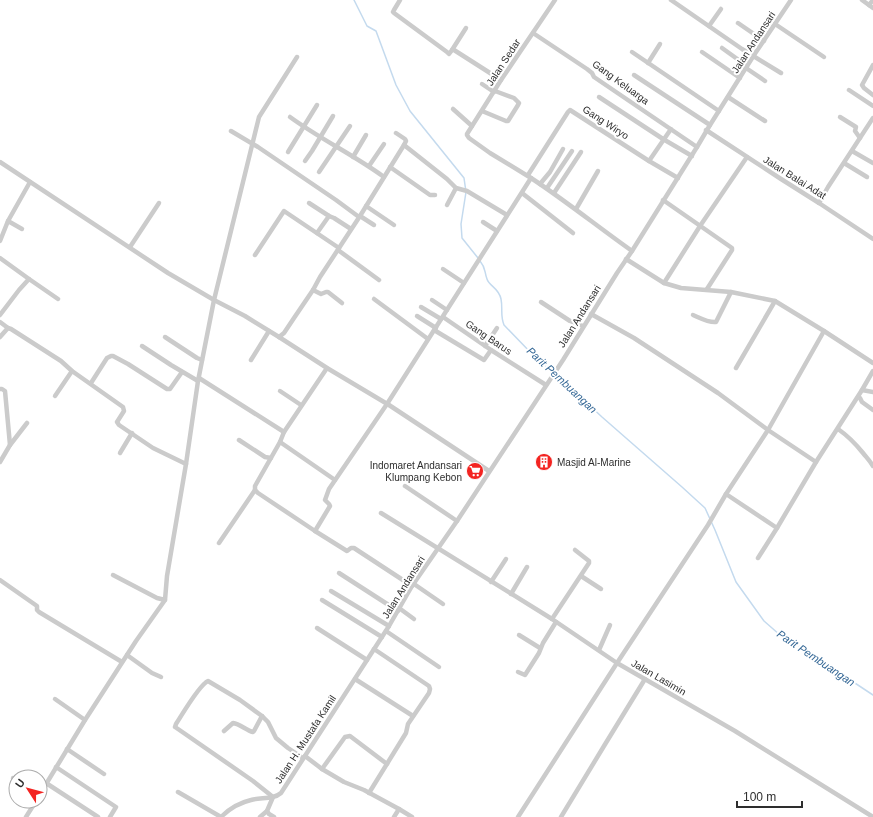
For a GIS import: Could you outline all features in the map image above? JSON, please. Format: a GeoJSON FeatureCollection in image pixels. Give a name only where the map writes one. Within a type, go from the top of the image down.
{"type":"FeatureCollection","features":[{"type":"Feature","properties":{"kind":"street"},"geometry":{"type":"LineString","coordinates":[[400,0],[394,10],[394,13],[449,54],[466,28]]}},
{"type":"Feature","properties":{"kind":"street","name":"Jalan Sedar"},"geometry":{"type":"LineString","coordinates":[[530,177],[490,154],[467,135],[556,0]]}},
{"type":"Feature","properties":{"kind":"street"},"geometry":{"type":"LineString","coordinates":[[671,0],[742,49],[781,73]]}},
{"type":"Feature","properties":{"kind":"street","name":"Jalan Andansari"},"geometry":{"type":"LineString","coordinates":[[367,660],[413,585],[550,379],[692,156],[706,130],[746,67],[791,0]]}},
{"type":"Feature","properties":{"kind":"street"},"geometry":{"type":"LineString","coordinates":[[862,0],[871,7],[873,0]]}},
{"type":"Feature","properties":{"kind":"street"},"geometry":{"type":"LineString","coordinates":[[709,26],[721,9]]}},
{"type":"Feature","properties":{"kind":"street"},"geometry":{"type":"LineString","coordinates":[[738,23],[764,41]]}},
{"type":"Feature","properties":{"kind":"street"},"geometry":{"type":"LineString","coordinates":[[774,24],[824,57]]}},
{"type":"Feature","properties":{"kind":"street","name":"Gang Keluarga"},"geometry":{"type":"LineString","coordinates":[[533,33],[587,69],[594,77],[697,147]]}},
{"type":"Feature","properties":{"kind":"street"},"geometry":{"type":"LineString","coordinates":[[648,63],[660,44]]}},
{"type":"Feature","properties":{"kind":"street"},"geometry":{"type":"LineString","coordinates":[[722,48],[765,80]]}},
{"type":"Feature","properties":{"kind":"street"},"geometry":{"type":"LineString","coordinates":[[452,50],[502,80]]}},
{"type":"Feature","properties":{"kind":"street"},"geometry":{"type":"LineString","coordinates":[[632,52],[719,111]]}},
{"type":"Feature","properties":{"kind":"street"},"geometry":{"type":"LineString","coordinates":[[702,52],[740,78]]}},
{"type":"Feature","properties":{"kind":"street"},"geometry":{"type":"LineString","coordinates":[[48,780],[122,662],[165,600],[167,576],[186,464],[198,379],[214,300],[255,146],[259,117],[297,57]]}},
{"type":"Feature","properties":{"kind":"street"},"geometry":{"type":"LineString","coordinates":[[873,65],[862,86],[873,95]]}},
{"type":"Feature","properties":{"kind":"street"},"geometry":{"type":"LineString","coordinates":[[634,75],[710,125]]}},
{"type":"Feature","properties":{"kind":"street"},"geometry":{"type":"LineString","coordinates":[[482,84],[495,91],[514,98],[519,104],[508,121],[482,111]]}},
{"type":"Feature","properties":{"kind":"street"},"geometry":{"type":"LineString","coordinates":[[849,90],[873,106]]}},
{"type":"Feature","properties":{"kind":"street"},"geometry":{"type":"LineString","coordinates":[[728,97],[766,121]]}},
{"type":"Feature","properties":{"kind":"street"},"geometry":{"type":"LineString","coordinates":[[599,98],[692,156]]}},
{"type":"Feature","properties":{"kind":"street"},"geometry":{"type":"LineString","coordinates":[[288,152],[317,105]]}},
{"type":"Feature","properties":{"kind":"street"},"geometry":{"type":"LineString","coordinates":[[453,109],[472,126]]}},
{"type":"Feature","properties":{"kind":"street","name":"Gang Wiryo"},"geometry":{"type":"LineString","coordinates":[[530,177],[570,110],[678,178]]}},
{"type":"Feature","properties":{"kind":"street"},"geometry":{"type":"LineString","coordinates":[[304,161],[333,116]]}},
{"type":"Feature","properties":{"kind":"street"},"geometry":{"type":"LineString","coordinates":[[290,117],[336,147],[369,166],[384,177]]}},
{"type":"Feature","properties":{"kind":"street"},"geometry":{"type":"LineString","coordinates":[[840,117],[856,127],[855,131],[860,138]]}},
{"type":"Feature","properties":{"kind":"street"},"geometry":{"type":"LineString","coordinates":[[819,203],[873,119]]}},
{"type":"Feature","properties":{"kind":"street"},"geometry":{"type":"LineString","coordinates":[[319,172],[350,126]]}},
{"type":"Feature","properties":{"kind":"street"},"geometry":{"type":"LineString","coordinates":[[649,161],[671,129]]}},
{"type":"Feature","properties":{"kind":"street","name":"Jalan Balai Adat"},"geometry":{"type":"LineString","coordinates":[[706,130],[873,239]]}},
{"type":"Feature","properties":{"kind":"street"},"geometry":{"type":"LineString","coordinates":[[230,131],[255,146],[374,226]]}},
{"type":"Feature","properties":{"kind":"street"},"geometry":{"type":"LineString","coordinates":[[279,337],[284,333],[313,290],[320,276],[339,249],[404,145],[406,141],[405,139],[396,133]]}},
{"type":"Feature","properties":{"kind":"street"},"geometry":{"type":"LineString","coordinates":[[353,157],[366,135]]}},
{"type":"Feature","properties":{"kind":"street"},"geometry":{"type":"LineString","coordinates":[[369,166],[384,144]]}},
{"type":"Feature","properties":{"kind":"street"},"geometry":{"type":"LineString","coordinates":[[404,145],[458,189],[467,191],[507,215]]}},
{"type":"Feature","properties":{"kind":"street"},"geometry":{"type":"LineString","coordinates":[[540,184],[550,172],[563,149]]}},
{"type":"Feature","properties":{"kind":"street"},"geometry":{"type":"LineString","coordinates":[[547,188],[572,151]]}},
{"type":"Feature","properties":{"kind":"street"},"geometry":{"type":"LineString","coordinates":[[852,151],[873,163]]}},
{"type":"Feature","properties":{"kind":"street"},"geometry":{"type":"LineString","coordinates":[[554,193],[581,152]]}},
{"type":"Feature","properties":{"kind":"street"},"geometry":{"type":"LineString","coordinates":[[664,283],[700,226],[747,157]]}},
{"type":"Feature","properties":{"kind":"street"},"geometry":{"type":"LineString","coordinates":[[0,162],[168,272],[279,337],[387,404],[489,471]]}},
{"type":"Feature","properties":{"kind":"street"},"geometry":{"type":"LineString","coordinates":[[844,163],[867,177]]}},
{"type":"Feature","properties":{"kind":"street"},"geometry":{"type":"LineString","coordinates":[[390,167],[430,195],[435,196]]}},
{"type":"Feature","properties":{"kind":"street"},"geometry":{"type":"LineString","coordinates":[[576,209],[598,171]]}},
{"type":"Feature","properties":{"kind":"street"},"geometry":{"type":"LineString","coordinates":[[315,531],[330,506],[325,500],[329,489],[387,404],[522,193],[530,177],[632,251]]}},
{"type":"Feature","properties":{"kind":"street"},"geometry":{"type":"LineString","coordinates":[[0,241],[8,221],[30,182]]}},
{"type":"Feature","properties":{"kind":"street"},"geometry":{"type":"LineString","coordinates":[[447,205],[458,189]]}},
{"type":"Feature","properties":{"kind":"street"},"geometry":{"type":"LineString","coordinates":[[522,193],[573,233]]}},
{"type":"Feature","properties":{"kind":"street"},"geometry":{"type":"LineString","coordinates":[[663,200],[731,247],[732,250],[707,289]]}},
{"type":"Feature","properties":{"kind":"street"},"geometry":{"type":"LineString","coordinates":[[130,247],[159,203]]}},
{"type":"Feature","properties":{"kind":"street"},"geometry":{"type":"LineString","coordinates":[[309,203],[351,229]]}},
{"type":"Feature","properties":{"kind":"street"},"geometry":{"type":"LineString","coordinates":[[366,206],[394,225]]}},
{"type":"Feature","properties":{"kind":"street"},"geometry":{"type":"LineString","coordinates":[[255,255],[284,211],[317,233],[379,280]]}},
{"type":"Feature","properties":{"kind":"street"},"geometry":{"type":"LineString","coordinates":[[317,233],[329,216]]}},
{"type":"Feature","properties":{"kind":"street"},"geometry":{"type":"LineString","coordinates":[[8,221],[22,229]]}},
{"type":"Feature","properties":{"kind":"street"},"geometry":{"type":"LineString","coordinates":[[483,222],[497,231]]}},
{"type":"Feature","properties":{"kind":"street"},"geometry":{"type":"LineString","coordinates":[[0,258],[58,299]]}},
{"type":"Feature","properties":{"kind":"street"},"geometry":{"type":"LineString","coordinates":[[626,259],[664,283],[681,288],[731,292],[775,301],[873,362]]}},
{"type":"Feature","properties":{"kind":"street"},"geometry":{"type":"LineString","coordinates":[[443,269],[464,283]]}},
{"type":"Feature","properties":{"kind":"street"},"geometry":{"type":"LineString","coordinates":[[0,315],[29,279]]}},
{"type":"Feature","properties":{"kind":"street"},"geometry":{"type":"LineString","coordinates":[[313,290],[321,294],[328,292],[342,303]]}},
{"type":"Feature","properties":{"kind":"street"},"geometry":{"type":"LineString","coordinates":[[693,315],[714,323],[716,322],[731,292]]}},
{"type":"Feature","properties":{"kind":"street"},"geometry":{"type":"LineString","coordinates":[[374,299],[428,339]]}},
{"type":"Feature","properties":{"kind":"street"},"geometry":{"type":"LineString","coordinates":[[432,300],[447,310]]}},
{"type":"Feature","properties":{"kind":"street"},"geometry":{"type":"LineString","coordinates":[[736,368],[775,301]]}},
{"type":"Feature","properties":{"kind":"street"},"geometry":{"type":"LineString","coordinates":[[541,302],[570,321],[584,326]]}},
{"type":"Feature","properties":{"kind":"street","name":"Gang Barus"},"geometry":{"type":"LineString","coordinates":[[421,307],[442,318],[546,385]]}},
{"type":"Feature","properties":{"kind":"street"},"geometry":{"type":"LineString","coordinates":[[591,314],[634,338],[718,393],[768,430],[816,462]]}},
{"type":"Feature","properties":{"kind":"street"},"geometry":{"type":"LineString","coordinates":[[417,316],[484,360],[491,350]]}},
{"type":"Feature","properties":{"kind":"street"},"geometry":{"type":"LineString","coordinates":[[0,322],[61,361],[123,407],[124,411],[117,422],[118,424],[154,448],[186,464]]}},
{"type":"Feature","properties":{"kind":"street"},"geometry":{"type":"LineString","coordinates":[[0,336],[8,328]]}},
{"type":"Feature","properties":{"kind":"street"},"geometry":{"type":"LineString","coordinates":[[484,346],[496,328]]}},
{"type":"Feature","properties":{"kind":"street"},"geometry":{"type":"LineString","coordinates":[[251,360],[269,331]]}},
{"type":"Feature","properties":{"kind":"street"},"geometry":{"type":"LineString","coordinates":[[518,817],[768,430],[824,331]]}},
{"type":"Feature","properties":{"kind":"street"},"geometry":{"type":"LineString","coordinates":[[165,337],[202,360]]}},
{"type":"Feature","properties":{"kind":"street"},"geometry":{"type":"LineString","coordinates":[[142,346],[182,372],[198,379],[284,432]]}},
{"type":"Feature","properties":{"kind":"street"},"geometry":{"type":"LineString","coordinates":[[91,384],[107,358],[111,356],[128,364],[167,389],[170,389],[182,372]]}},
{"type":"Feature","properties":{"kind":"street"},"geometry":{"type":"LineString","coordinates":[[219,543],[255,490],[255,486],[280,442],[284,432],[327,368]]}},
{"type":"Feature","properties":{"kind":"street"},"geometry":{"type":"LineString","coordinates":[[55,396],[72,370]]}},
{"type":"Feature","properties":{"kind":"street"},"geometry":{"type":"LineString","coordinates":[[758,558],[873,371]]}},
{"type":"Feature","properties":{"kind":"street"},"geometry":{"type":"LineString","coordinates":[[0,389],[4,391],[10,445]]}},
{"type":"Feature","properties":{"kind":"street"},"geometry":{"type":"LineString","coordinates":[[862,390],[873,392]]}},
{"type":"Feature","properties":{"kind":"street"},"geometry":{"type":"LineString","coordinates":[[280,391],[301,405]]}},
{"type":"Feature","properties":{"kind":"street"},"geometry":{"type":"LineString","coordinates":[[858,397],[873,410]]}},
{"type":"Feature","properties":{"kind":"street"},"geometry":{"type":"LineString","coordinates":[[0,462],[26,423]]}},
{"type":"Feature","properties":{"kind":"street"},"geometry":{"type":"LineString","coordinates":[[838,428],[850,437],[870,460],[873,466]]}},
{"type":"Feature","properties":{"kind":"street"},"geometry":{"type":"LineString","coordinates":[[120,453],[132,433]]}},
{"type":"Feature","properties":{"kind":"street"},"geometry":{"type":"LineString","coordinates":[[239,440],[265,457],[271,458]]}},
{"type":"Feature","properties":{"kind":"street"},"geometry":{"type":"LineString","coordinates":[[280,442],[335,480]]}},
{"type":"Feature","properties":{"kind":"street"},"geometry":{"type":"LineString","coordinates":[[405,486],[457,521]]}},
{"type":"Feature","properties":{"kind":"street"},"geometry":{"type":"LineString","coordinates":[[255,490],[347,551],[354,548],[443,604]]}},
{"type":"Feature","properties":{"kind":"street"},"geometry":{"type":"LineString","coordinates":[[726,494],[777,528]]}},
{"type":"Feature","properties":{"kind":"street","name":"Jalan Lasimin"},"geometry":{"type":"LineString","coordinates":[[381,513],[439,548],[617,662],[735,732],[873,817]]}},
{"type":"Feature","properties":{"kind":"street"},"geometry":{"type":"LineString","coordinates":[[518,672],[525,675],[539,653],[540,648],[554,621],[588,566],[589,561],[575,550]]}},
{"type":"Feature","properties":{"kind":"street"},"geometry":{"type":"LineString","coordinates":[[491,582],[506,559]]}},
{"type":"Feature","properties":{"kind":"street"},"geometry":{"type":"LineString","coordinates":[[511,594],[527,567]]}},
{"type":"Feature","properties":{"kind":"street"},"geometry":{"type":"LineString","coordinates":[[339,573],[414,619]]}},
{"type":"Feature","properties":{"kind":"street"},"geometry":{"type":"LineString","coordinates":[[113,575],[157,598],[165,600]]}},
{"type":"Feature","properties":{"kind":"street"},"geometry":{"type":"LineString","coordinates":[[581,576],[601,590]]}},
{"type":"Feature","properties":{"kind":"street"},"geometry":{"type":"LineString","coordinates":[[0,580],[37,606],[39,612],[122,662]]}},
{"type":"Feature","properties":{"kind":"street"},"geometry":{"type":"LineString","coordinates":[[331,591],[389,626]]}},
{"type":"Feature","properties":{"kind":"street"},"geometry":{"type":"LineString","coordinates":[[322,600],[382,636]]}},
{"type":"Feature","properties":{"kind":"street"},"geometry":{"type":"LineString","coordinates":[[599,650],[610,625]]}},
{"type":"Feature","properties":{"kind":"street"},"geometry":{"type":"LineString","coordinates":[[317,628],[367,660]]}},
{"type":"Feature","properties":{"kind":"street"},"geometry":{"type":"LineString","coordinates":[[386,631],[439,667]]}},
{"type":"Feature","properties":{"kind":"street"},"geometry":{"type":"LineString","coordinates":[[519,635],[540,648]]}},
{"type":"Feature","properties":{"kind":"street"},"geometry":{"type":"LineString","coordinates":[[370,793],[407,732],[408,724],[429,693],[430,689],[428,686],[374,649]]}},
{"type":"Feature","properties":{"kind":"street"},"geometry":{"type":"LineString","coordinates":[[127,655],[152,673],[161,677]]}},
{"type":"Feature","properties":{"kind":"street","name":"Jalan H. Mustafa Kamil"},"geometry":{"type":"LineString","coordinates":[[221,817],[239,803],[258,798],[278,796],[367,660]]}},
{"type":"Feature","properties":{"kind":"street"},"geometry":{"type":"LineString","coordinates":[[355,679],[413,716]]}},
{"type":"Feature","properties":{"kind":"street"},"geometry":{"type":"LineString","coordinates":[[561,817],[645,679]]}},
{"type":"Feature","properties":{"kind":"street"},"geometry":{"type":"LineString","coordinates":[[260,817],[267,811],[273,797],[253,781],[175,727],[190,701],[203,684],[208,681],[240,700],[262,716],[268,722],[276,738],[288,748],[344,782],[370,793],[412,817]]}},
{"type":"Feature","properties":{"kind":"street"},"geometry":{"type":"LineString","coordinates":[[55,699],[85,720]]}},
{"type":"Feature","properties":{"kind":"street"},"geometry":{"type":"LineString","coordinates":[[224,731],[233,723],[236,723],[248,731],[253,732],[262,716]]}},
{"type":"Feature","properties":{"kind":"street"},"geometry":{"type":"LineString","coordinates":[[322,769],[347,736],[350,736],[387,764]]}},
{"type":"Feature","properties":{"kind":"street"},"geometry":{"type":"LineString","coordinates":[[67,749],[104,774]]}},
{"type":"Feature","properties":{"kind":"street"},"geometry":{"type":"LineString","coordinates":[[56,767],[116,807],[110,817]]}},
{"type":"Feature","properties":{"kind":"street"},"geometry":{"type":"LineString","coordinates":[[48,784],[98,817]]}},
{"type":"Feature","properties":{"kind":"street"},"geometry":{"type":"LineString","coordinates":[[178,792],[221,817]]}},
{"type":"Feature","properties":{"kind":"street"},"geometry":{"type":"LineString","coordinates":[[394,817],[399,809]]}},
{"type":"Feature","properties":{"kind":"street"},"geometry":{"type":"LineString","coordinates":[[267,811],[274,817]]}},
{"type":"Feature","properties":{"kind":"waterway","name":"Parit Pembuangan"},"geometry":{"type":"LineString","coordinates":[[354,0],[367,26],[376,31],[396,85],[410,111],[464,178],[466,192],[461,224],[462,238],[478,258]]}},
{"type":"Feature","properties":{"kind":"waterway","name":"Parit Pembuangan"},"geometry":{"type":"LineString","coordinates":[[480,261],[488,281],[500,295],[504,325],[533,355],[541,360],[549,370],[558,376],[705,508],[736,582],[764,621],[780,635],[873,695]]}},
{"type":"Feature","properties":{"kind":"place","name":"Masjid Al-Marine"},"geometry":{"type":"Point","coordinates":[544,462]}},
{"type":"Feature","properties":{"kind":"place","name":"Indomaret Andansari Klumpang Kebon"},"geometry":{"type":"Point","coordinates":[475,471]}}]}
